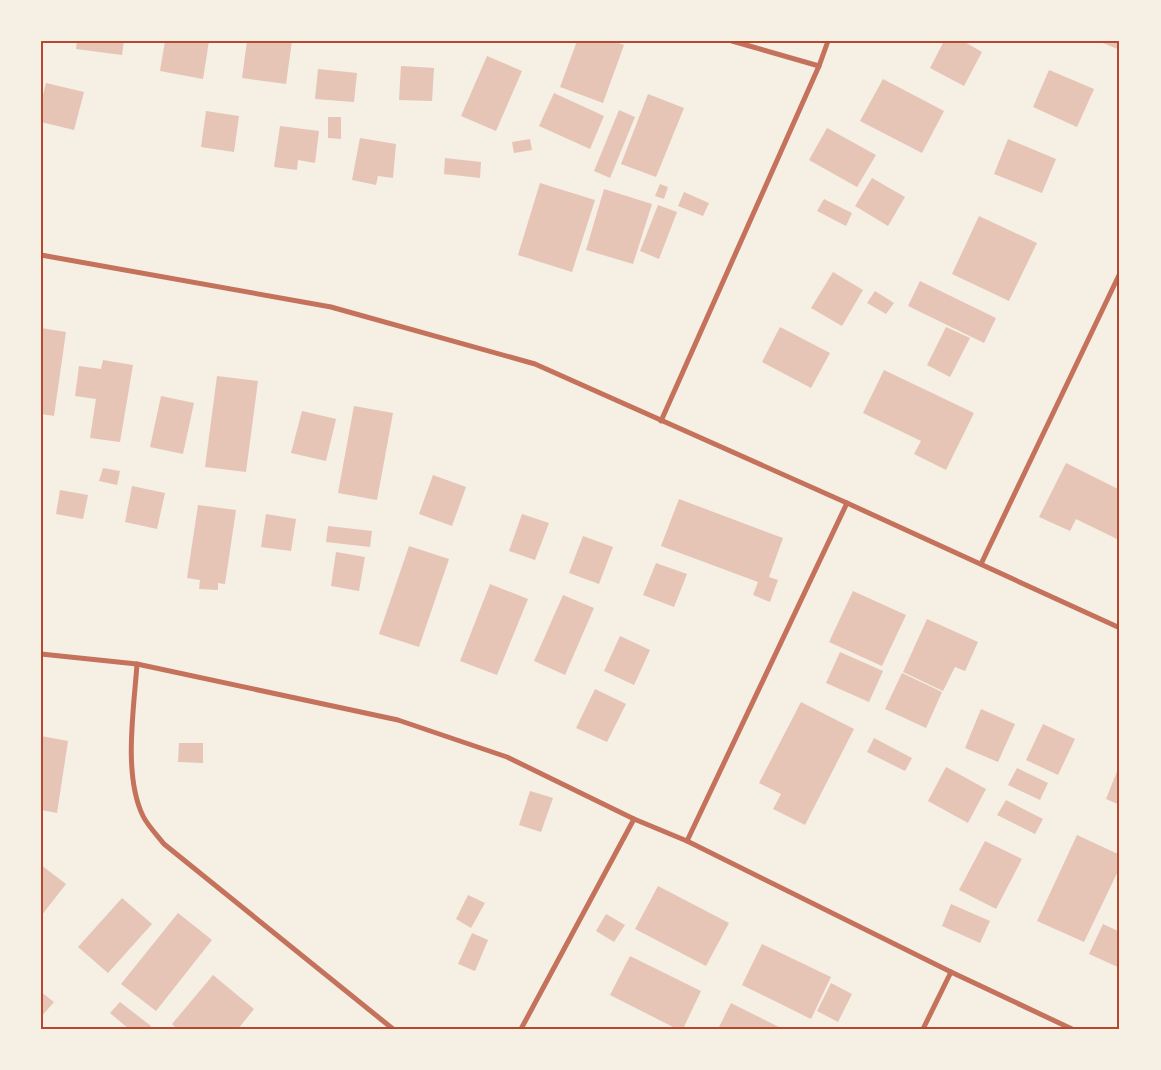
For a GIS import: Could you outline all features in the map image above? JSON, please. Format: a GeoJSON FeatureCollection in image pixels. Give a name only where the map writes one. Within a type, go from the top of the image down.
{"type":"FeatureCollection","features":[{"type":"Feature","properties":{"kind":"street"},"geometry":{"type":"LineString","coordinates":[[732,41],[819,66]]}},
{"type":"Feature","properties":{"kind":"street"},"geometry":{"type":"LineString","coordinates":[[661,421],[819,66],[828,41]]}},
{"type":"Feature","properties":{"kind":"street"},"geometry":{"type":"LineString","coordinates":[[41,255],[331,307],[535,364],[847,503],[1120,628]]}},
{"type":"Feature","properties":{"kind":"street"},"geometry":{"type":"LineString","coordinates":[[981,564],[1120,273]]}},
{"type":"Feature","properties":{"kind":"street"},"geometry":{"type":"LineString","coordinates":[[687,841],[847,503]]}},
{"type":"Feature","properties":{"kind":"street"},"geometry":{"type":"LineString","coordinates":[[41,654],[136,664],[398,720],[507,756],[634,819],[687,841],[951,972],[1072,1029]]}},
{"type":"Feature","properties":{"kind":"street"},"geometry":{"type":"LineString","coordinates":[[136,664],[131,766],[136,796],[144,817],[164,844],[393,1029]]}},
{"type":"Feature","properties":{"kind":"street"},"geometry":{"type":"LineString","coordinates":[[521,1029],[634,819]]}},
{"type":"Feature","properties":{"kind":"street"},"geometry":{"type":"LineString","coordinates":[[923,1029],[951,972]]}},
{"type":"Feature","properties":{"kind":"building"},"geometry":{"type":"Polygon","coordinates":[[[77,41],[124,41],[122,55],[76,49],[77,41]]]}},
{"type":"Feature","properties":{"kind":"building"},"geometry":{"type":"Polygon","coordinates":[[[165,41],[209,41],[203,79],[160,71],[165,41]]]}},
{"type":"Feature","properties":{"kind":"building"},"geometry":{"type":"Polygon","coordinates":[[[247,41],[292,41],[286,84],[242,78],[247,41]]]}},
{"type":"Feature","properties":{"kind":"building"},"geometry":{"type":"Polygon","coordinates":[[[577,41],[613,41],[624,45],[603,103],[560,87],[577,41]]]}},
{"type":"Feature","properties":{"kind":"building"},"geometry":{"type":"Polygon","coordinates":[[[944,41],[963,41],[982,52],[964,86],[930,68],[944,41]]]}},
{"type":"Feature","properties":{"kind":"building"},"geometry":{"type":"Polygon","coordinates":[[[1098,41],[1120,41],[1120,50],[1098,41]]]}},
{"type":"Feature","properties":{"kind":"building"},"geometry":{"type":"Polygon","coordinates":[[[487,56],[522,71],[496,131],[461,116],[487,56]]]}},
{"type":"Feature","properties":{"kind":"building"},"geometry":{"type":"Polygon","coordinates":[[[401,66],[434,68],[432,101],[399,100],[401,66]]]}},
{"type":"Feature","properties":{"kind":"building"},"geometry":{"type":"Polygon","coordinates":[[[318,69],[357,73],[354,102],[315,99],[318,69]]]}},
{"type":"Feature","properties":{"kind":"building"},"geometry":{"type":"Polygon","coordinates":[[[1049,70],[1094,89],[1077,127],[1033,107],[1049,70]]]}},
{"type":"Feature","properties":{"kind":"building"},"geometry":{"type":"Polygon","coordinates":[[[883,79],[944,111],[922,153],[860,121],[883,79]]]}},
{"type":"Feature","properties":{"kind":"building"},"geometry":{"type":"Polygon","coordinates":[[[46,83],[84,92],[74,130],[41,122],[41,103],[46,83]]]}},
{"type":"Feature","properties":{"kind":"building"},"geometry":{"type":"Polygon","coordinates":[[[554,93],[604,116],[590,149],[539,126],[554,93]]]}},
{"type":"Feature","properties":{"kind":"building"},"geometry":{"type":"Polygon","coordinates":[[[648,94],[684,108],[656,177],[621,164],[648,94]]]}},
{"type":"Feature","properties":{"kind":"building"},"geometry":{"type":"Polygon","coordinates":[[[619,110],[635,117],[610,178],[594,171],[619,110]]]}},
{"type":"Feature","properties":{"kind":"building"},"geometry":{"type":"Polygon","coordinates":[[[206,111],[239,116],[234,152],[201,147],[206,111]]]}},
{"type":"Feature","properties":{"kind":"building"},"geometry":{"type":"Polygon","coordinates":[[[328,117],[341,117],[341,139],[328,138],[328,117]]]}},
{"type":"Feature","properties":{"kind":"building"},"geometry":{"type":"Polygon","coordinates":[[[280,126],[319,131],[315,163],[298,160],[297,170],[274,167],[280,126]]]}},
{"type":"Feature","properties":{"kind":"building"},"geometry":{"type":"Polygon","coordinates":[[[827,128],[876,155],[857,187],[809,160],[827,128]]]}},
{"type":"Feature","properties":{"kind":"building"},"geometry":{"type":"Polygon","coordinates":[[[360,138],[396,144],[393,178],[378,176],[376,185],[352,180],[360,138]]]}},
{"type":"Feature","properties":{"kind":"building"},"geometry":{"type":"Polygon","coordinates":[[[530,139],[532,150],[514,153],[512,142],[530,139]]]}},
{"type":"Feature","properties":{"kind":"building"},"geometry":{"type":"Polygon","coordinates":[[[1008,139],[1056,159],[1042,193],[994,174],[1008,139]]]}},
{"type":"Feature","properties":{"kind":"building"},"geometry":{"type":"Polygon","coordinates":[[[445,158],[481,162],[480,178],[444,174],[445,158]]]}},
{"type":"Feature","properties":{"kind":"building"},"geometry":{"type":"Polygon","coordinates":[[[872,178],[905,197],[888,226],[855,206],[872,178]]]}},
{"type":"Feature","properties":{"kind":"building"},"geometry":{"type":"Polygon","coordinates":[[[540,183],[595,200],[572,272],[518,255],[540,183]]]}},
{"type":"Feature","properties":{"kind":"building"},"geometry":{"type":"Polygon","coordinates":[[[660,184],[668,187],[664,199],[655,196],[660,184]]]}},
{"type":"Feature","properties":{"kind":"building"},"geometry":{"type":"Polygon","coordinates":[[[604,189],[652,204],[633,264],[586,250],[604,189]]]}},
{"type":"Feature","properties":{"kind":"building"},"geometry":{"type":"Polygon","coordinates":[[[684,192],[709,203],[703,216],[678,206],[684,192]]]}},
{"type":"Feature","properties":{"kind":"building"},"geometry":{"type":"Polygon","coordinates":[[[824,199],[852,213],[846,226],[817,211],[824,199]]]}},
{"type":"Feature","properties":{"kind":"building"},"geometry":{"type":"Polygon","coordinates":[[[658,205],[677,212],[659,259],[640,251],[658,205]]]}},
{"type":"Feature","properties":{"kind":"building"},"geometry":{"type":"Polygon","coordinates":[[[979,216],[1037,243],[1009,301],[952,274],[979,216]]]}},
{"type":"Feature","properties":{"kind":"building"},"geometry":{"type":"Polygon","coordinates":[[[833,272],[863,290],[842,326],[811,308],[833,272]]]}},
{"type":"Feature","properties":{"kind":"building"},"geometry":{"type":"Polygon","coordinates":[[[920,281],[996,318],[984,343],[908,306],[920,281]]]}},
{"type":"Feature","properties":{"kind":"building"},"geometry":{"type":"Polygon","coordinates":[[[875,291],[894,303],[886,314],[867,303],[875,291]]]}},
{"type":"Feature","properties":{"kind":"building"},"geometry":{"type":"Polygon","coordinates":[[[780,327],[830,353],[811,388],[762,362],[780,327]]]}},
{"type":"Feature","properties":{"kind":"building"},"geometry":{"type":"Polygon","coordinates":[[[946,327],[970,338],[950,377],[927,365],[946,327]]]}},
{"type":"Feature","properties":{"kind":"building"},"geometry":{"type":"Polygon","coordinates":[[[41,328],[66,332],[54,416],[41,414],[41,328]]]}},
{"type":"Feature","properties":{"kind":"building"},"geometry":{"type":"Polygon","coordinates":[[[103,360],[133,365],[120,442],[90,438],[96,399],[75,396],[79,366],[101,369],[103,360]]]}},
{"type":"Feature","properties":{"kind":"building"},"geometry":{"type":"Polygon","coordinates":[[[884,370],[974,413],[946,470],[914,454],[921,441],[863,413],[884,370]]]}},
{"type":"Feature","properties":{"kind":"building"},"geometry":{"type":"Polygon","coordinates":[[[217,376],[258,381],[246,472],[205,467],[217,376]]]}},
{"type":"Feature","properties":{"kind":"building"},"geometry":{"type":"Polygon","coordinates":[[[161,396],[194,403],[183,454],[150,447],[161,396]]]}},
{"type":"Feature","properties":{"kind":"building"},"geometry":{"type":"Polygon","coordinates":[[[354,406],[393,413],[377,500],[338,493],[354,406]]]}},
{"type":"Feature","properties":{"kind":"building"},"geometry":{"type":"Polygon","coordinates":[[[302,411],[336,419],[326,461],[291,453],[302,411]]]}},
{"type":"Feature","properties":{"kind":"building"},"geometry":{"type":"Polygon","coordinates":[[[1066,463],[1120,490],[1119,540],[1076,519],[1070,531],[1039,517],[1066,463]]]}},
{"type":"Feature","properties":{"kind":"building"},"geometry":{"type":"Polygon","coordinates":[[[103,468],[120,471],[117,485],[99,481],[103,468]]]}},
{"type":"Feature","properties":{"kind":"building"},"geometry":{"type":"Polygon","coordinates":[[[433,475],[466,487],[452,526],[419,514],[433,475]]]}},
{"type":"Feature","properties":{"kind":"building"},"geometry":{"type":"Polygon","coordinates":[[[132,486],[165,493],[157,529],[125,522],[132,486]]]}},
{"type":"Feature","properties":{"kind":"building"},"geometry":{"type":"Polygon","coordinates":[[[60,490],[88,495],[83,519],[56,514],[60,490]]]}},
{"type":"Feature","properties":{"kind":"building"},"geometry":{"type":"Polygon","coordinates":[[[679,499],[783,538],[769,577],[778,580],[770,602],[753,595],[758,582],[661,546],[679,499]]]}},
{"type":"Feature","properties":{"kind":"building"},"geometry":{"type":"Polygon","coordinates":[[[198,505],[236,510],[225,584],[218,583],[218,590],[199,589],[200,580],[187,578],[198,505]]]}},
{"type":"Feature","properties":{"kind":"building"},"geometry":{"type":"Polygon","coordinates":[[[266,514],[296,519],[291,551],[261,547],[266,514]]]}},
{"type":"Feature","properties":{"kind":"building"},"geometry":{"type":"Polygon","coordinates":[[[522,514],[549,523],[535,560],[509,551],[522,514]]]}},
{"type":"Feature","properties":{"kind":"building"},"geometry":{"type":"Polygon","coordinates":[[[328,526],[372,531],[370,547],[326,542],[328,526]]]}},
{"type":"Feature","properties":{"kind":"building"},"geometry":{"type":"Polygon","coordinates":[[[583,536],[613,547],[599,584],[569,573],[583,536]]]}},
{"type":"Feature","properties":{"kind":"building"},"geometry":{"type":"Polygon","coordinates":[[[409,546],[449,559],[419,647],[379,634],[409,546]]]}},
{"type":"Feature","properties":{"kind":"building"},"geometry":{"type":"Polygon","coordinates":[[[336,552],[365,557],[359,591],[331,586],[336,552]]]}},
{"type":"Feature","properties":{"kind":"building"},"geometry":{"type":"Polygon","coordinates":[[[656,563],[687,574],[674,607],[643,595],[656,563]]]}},
{"type":"Feature","properties":{"kind":"building"},"geometry":{"type":"Polygon","coordinates":[[[490,584],[528,599],[497,675],[460,661],[490,584]]]}},
{"type":"Feature","properties":{"kind":"building"},"geometry":{"type":"Polygon","coordinates":[[[853,591],[906,615],[882,666],[829,642],[853,591]]]}},
{"type":"Feature","properties":{"kind":"building"},"geometry":{"type":"Polygon","coordinates":[[[563,595],[594,608],[565,675],[534,661],[563,595]]]}},
{"type":"Feature","properties":{"kind":"building"},"geometry":{"type":"Polygon","coordinates":[[[927,619],[978,642],[965,671],[955,667],[943,691],[903,672],[927,619]]]}},
{"type":"Feature","properties":{"kind":"building"},"geometry":{"type":"Polygon","coordinates":[[[620,636],[650,650],[634,685],[604,671],[620,636]]]}},
{"type":"Feature","properties":{"kind":"building"},"geometry":{"type":"Polygon","coordinates":[[[840,652],[883,671],[869,702],[826,683],[840,652]]]}},
{"type":"Feature","properties":{"kind":"building"},"geometry":{"type":"Polygon","coordinates":[[[902,673],[942,692],[926,728],[885,709],[902,673]]]}},
{"type":"Feature","properties":{"kind":"building"},"geometry":{"type":"Polygon","coordinates":[[[595,689],[626,704],[607,742],[576,728],[595,689]]]}},
{"type":"Feature","properties":{"kind":"building"},"geometry":{"type":"Polygon","coordinates":[[[801,702],[854,729],[805,825],[773,809],[781,794],[759,783],[801,702]]]}},
{"type":"Feature","properties":{"kind":"building"},"geometry":{"type":"Polygon","coordinates":[[[981,709],[1015,724],[998,762],[965,748],[981,709]]]}},
{"type":"Feature","properties":{"kind":"building"},"geometry":{"type":"Polygon","coordinates":[[[1043,724],[1075,739],[1058,775],[1026,760],[1043,724]]]}},
{"type":"Feature","properties":{"kind":"building"},"geometry":{"type":"Polygon","coordinates":[[[41,736],[68,741],[57,813],[41,810],[41,736]]]}},
{"type":"Feature","properties":{"kind":"building"},"geometry":{"type":"Polygon","coordinates":[[[874,738],[912,758],[905,771],[867,752],[874,738]]]}},
{"type":"Feature","properties":{"kind":"building"},"geometry":{"type":"Polygon","coordinates":[[[179,743],[203,743],[203,763],[178,762],[179,743]]]}},
{"type":"Feature","properties":{"kind":"building"},"geometry":{"type":"Polygon","coordinates":[[[1120,764],[1120,805],[1106,799],[1120,764]]]}},
{"type":"Feature","properties":{"kind":"building"},"geometry":{"type":"Polygon","coordinates":[[[946,767],[986,789],[968,823],[928,801],[946,767]]]}},
{"type":"Feature","properties":{"kind":"building"},"geometry":{"type":"Polygon","coordinates":[[[1017,768],[1048,783],[1040,800],[1008,785],[1017,768]]]}},
{"type":"Feature","properties":{"kind":"building"},"geometry":{"type":"Polygon","coordinates":[[[530,791],[553,798],[541,832],[519,825],[530,791]]]}},
{"type":"Feature","properties":{"kind":"building"},"geometry":{"type":"Polygon","coordinates":[[[1006,800],[1043,819],[1035,834],[997,815],[1006,800]]]}},
{"type":"Feature","properties":{"kind":"building"},"geometry":{"type":"Polygon","coordinates":[[[1077,835],[1120,855],[1120,867],[1084,942],[1037,921],[1077,835]]]}},
{"type":"Feature","properties":{"kind":"building"},"geometry":{"type":"Polygon","coordinates":[[[985,841],[1022,859],[996,909],[959,890],[985,841]]]}},
{"type":"Feature","properties":{"kind":"building"},"geometry":{"type":"Polygon","coordinates":[[[41,865],[66,884],[41,916],[41,865]]]}},
{"type":"Feature","properties":{"kind":"building"},"geometry":{"type":"Polygon","coordinates":[[[658,886],[729,923],[706,966],[635,929],[658,886]]]}},
{"type":"Feature","properties":{"kind":"building"},"geometry":{"type":"Polygon","coordinates":[[[468,895],[485,903],[471,928],[456,919],[468,895]]]}},
{"type":"Feature","properties":{"kind":"building"},"geometry":{"type":"Polygon","coordinates":[[[122,898],[152,924],[108,973],[78,947],[122,898]]]}},
{"type":"Feature","properties":{"kind":"building"},"geometry":{"type":"Polygon","coordinates":[[[951,904],[990,921],[980,943],[942,926],[951,904]]]}},
{"type":"Feature","properties":{"kind":"building"},"geometry":{"type":"Polygon","coordinates":[[[178,913],[212,940],[156,1011],[121,984],[178,913]]]}},
{"type":"Feature","properties":{"kind":"building"},"geometry":{"type":"Polygon","coordinates":[[[606,914],[625,925],[614,942],[596,931],[606,914]]]}},
{"type":"Feature","properties":{"kind":"building"},"geometry":{"type":"Polygon","coordinates":[[[1103,924],[1120,932],[1120,968],[1089,954],[1103,924]]]}},
{"type":"Feature","properties":{"kind":"building"},"geometry":{"type":"Polygon","coordinates":[[[472,933],[488,940],[475,971],[458,964],[472,933]]]}},
{"type":"Feature","properties":{"kind":"building"},"geometry":{"type":"Polygon","coordinates":[[[762,944],[831,977],[811,1019],[742,985],[762,944]]]}},
{"type":"Feature","properties":{"kind":"building"},"geometry":{"type":"Polygon","coordinates":[[[630,956],[701,991],[683,1029],[677,1029],[610,995],[630,956]]]}},
{"type":"Feature","properties":{"kind":"building"},"geometry":{"type":"Polygon","coordinates":[[[213,975],[254,1009],[238,1029],[177,1029],[172,1024],[213,975]]]}},
{"type":"Feature","properties":{"kind":"building"},"geometry":{"type":"Polygon","coordinates":[[[831,983],[852,994],[838,1022],[817,1011],[831,983]]]}},
{"type":"Feature","properties":{"kind":"building"},"geometry":{"type":"Polygon","coordinates":[[[41,992],[54,1002],[41,1017],[41,992]]]}},
{"type":"Feature","properties":{"kind":"building"},"geometry":{"type":"Polygon","coordinates":[[[120,1002],[151,1026],[149,1029],[129,1029],[110,1013],[120,1002]]]}},
{"type":"Feature","properties":{"kind":"building"},"geometry":{"type":"Polygon","coordinates":[[[731,1003],[783,1029],[718,1029],[731,1003]]]}}]}
